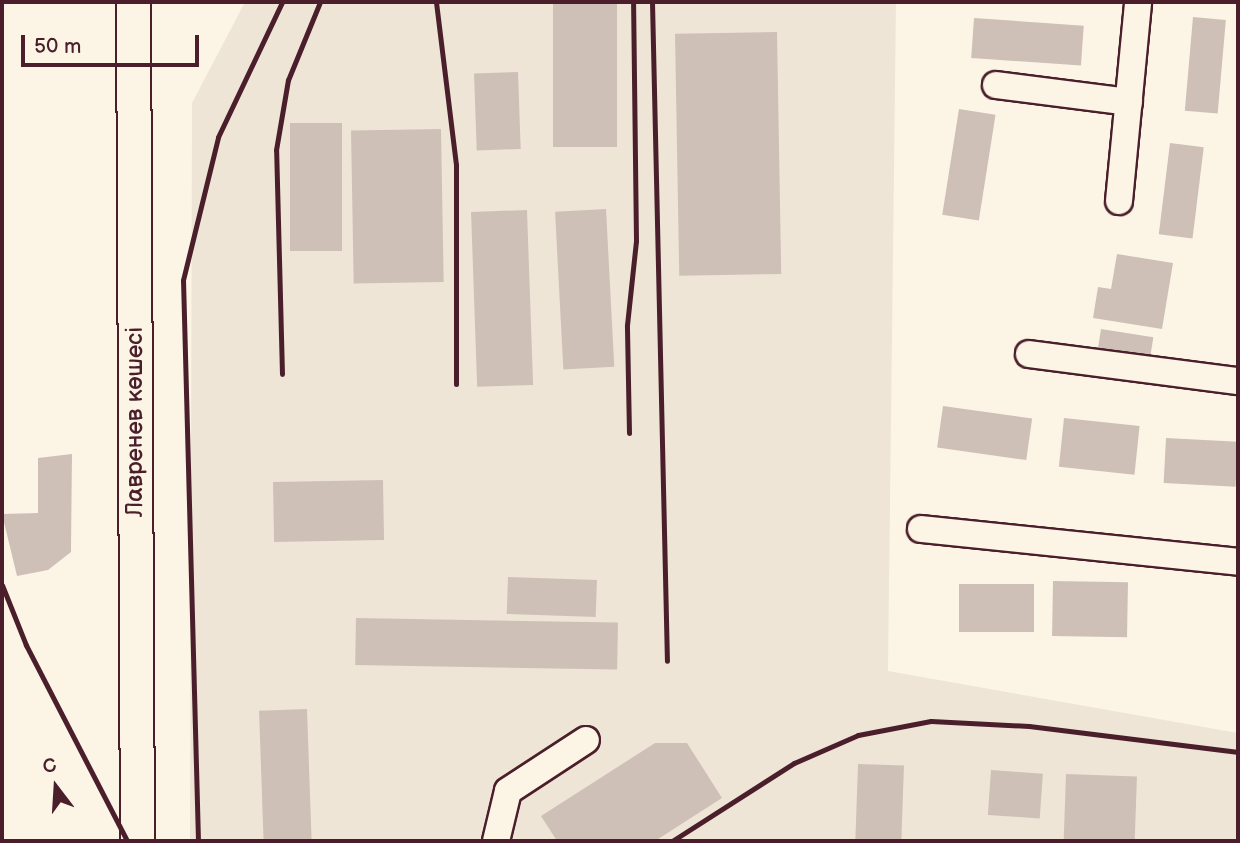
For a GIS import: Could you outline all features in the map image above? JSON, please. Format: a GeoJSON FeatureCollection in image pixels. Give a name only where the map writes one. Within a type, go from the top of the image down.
{"type":"FeatureCollection","features":[{"type":"Feature","properties":{"kind":"main road","name":"Лавренев көшесі"},"geometry":{"type":"LineString","coordinates":[[125,2],[133,18],[137,841]]}},
{"type":"Feature","properties":{"kind":"street"},"geometry":{"type":"LineString","coordinates":[[1119,201],[1138,2]]}},
{"type":"Feature","properties":{"kind":"street"},"geometry":{"type":"LineString","coordinates":[[996,85],[1129,102]]}},
{"type":"Feature","properties":{"kind":"street"},"geometry":{"type":"LineString","coordinates":[[1029,354],[1238,381]]}},
{"type":"Feature","properties":{"kind":"street"},"geometry":{"type":"LineString","coordinates":[[921,529],[1238,562]]}},
{"type":"Feature","properties":{"kind":"street"},"geometry":{"type":"LineString","coordinates":[[496,841],[508,791],[586,740]]}},
{"type":"Feature","properties":{"kind":"shaded area"},"geometry":{"type":"Polygon","coordinates":[[[245,2],[896,2],[888,671],[1238,733],[1238,841],[190,841],[192,103],[245,2]]]}},
{"type":"Feature","properties":{"kind":"building"},"geometry":{"type":"Polygon","coordinates":[[[553,2],[617,2],[617,147],[553,147],[553,2]]]}},
{"type":"Feature","properties":{"kind":"building"},"geometry":{"type":"Polygon","coordinates":[[[1193,17],[1226,20],[1218,114],[1185,111],[1193,17]]]}},
{"type":"Feature","properties":{"kind":"building"},"geometry":{"type":"Polygon","coordinates":[[[974,18],[1084,26],[1081,66],[971,58],[974,18]]]}},
{"type":"Feature","properties":{"kind":"building"},"geometry":{"type":"Polygon","coordinates":[[[777,32],[781,274],[679,276],[675,34],[777,32]]]}},
{"type":"Feature","properties":{"kind":"building"},"geometry":{"type":"Polygon","coordinates":[[[518,72],[521,149],[477,150],[474,74],[518,72]]]}},
{"type":"Feature","properties":{"kind":"building"},"geometry":{"type":"Polygon","coordinates":[[[959,109],[996,115],[979,220],[942,215],[959,109]]]}},
{"type":"Feature","properties":{"kind":"building"},"geometry":{"type":"Polygon","coordinates":[[[290,123],[342,123],[342,251],[290,251],[290,123]]]}},
{"type":"Feature","properties":{"kind":"building"},"geometry":{"type":"Polygon","coordinates":[[[441,129],[444,282],[354,284],[351,131],[441,129]]]}},
{"type":"Feature","properties":{"kind":"building"},"geometry":{"type":"Polygon","coordinates":[[[1170,143],[1204,147],[1193,238],[1159,234],[1170,143]]]}},
{"type":"Feature","properties":{"kind":"building"},"geometry":{"type":"Polygon","coordinates":[[[606,209],[614,367],[563,369],[555,212],[606,209]]]}},
{"type":"Feature","properties":{"kind":"building"},"geometry":{"type":"Polygon","coordinates":[[[527,210],[533,385],[477,387],[471,212],[527,210]]]}},
{"type":"Feature","properties":{"kind":"building"},"geometry":{"type":"Polygon","coordinates":[[[1117,254],[1173,263],[1162,329],[1093,318],[1098,287],[1111,289],[1117,254]]]}},
{"type":"Feature","properties":{"kind":"building"},"geometry":{"type":"Polygon","coordinates":[[[1101,329],[1153,337],[1149,366],[1096,358],[1101,329]]]}},
{"type":"Feature","properties":{"kind":"building"},"geometry":{"type":"Polygon","coordinates":[[[943,406],[1032,419],[1026,460],[937,448],[943,406]]]}},
{"type":"Feature","properties":{"kind":"building"},"geometry":{"type":"Polygon","coordinates":[[[1064,418],[1140,426],[1134,475],[1059,467],[1064,418]]]}},
{"type":"Feature","properties":{"kind":"building"},"geometry":{"type":"Polygon","coordinates":[[[1166,438],[1238,442],[1236,487],[1164,483],[1166,438]]]}},
{"type":"Feature","properties":{"kind":"building"},"geometry":{"type":"Polygon","coordinates":[[[72,454],[71,552],[48,570],[17,576],[2,514],[38,513],[38,458],[72,454]]]}},
{"type":"Feature","properties":{"kind":"building"},"geometry":{"type":"Polygon","coordinates":[[[383,480],[384,540],[274,542],[273,482],[383,480]]]}},
{"type":"Feature","properties":{"kind":"building"},"geometry":{"type":"Polygon","coordinates":[[[508,577],[597,580],[596,617],[507,614],[508,577]]]}},
{"type":"Feature","properties":{"kind":"building"},"geometry":{"type":"Polygon","coordinates":[[[1053,581],[1128,582],[1127,637],[1052,636],[1053,581]]]}},
{"type":"Feature","properties":{"kind":"building"},"geometry":{"type":"Polygon","coordinates":[[[959,584],[1034,584],[1034,632],[959,632],[959,584]]]}},
{"type":"Feature","properties":{"kind":"building"},"geometry":{"type":"Polygon","coordinates":[[[356,618],[618,623],[617,670],[355,665],[356,618]]]}},
{"type":"Feature","properties":{"kind":"building"},"geometry":{"type":"Polygon","coordinates":[[[307,709],[312,841],[264,841],[259,711],[307,709]]]}},
{"type":"Feature","properties":{"kind":"building"},"geometry":{"type":"Polygon","coordinates":[[[655,743],[687,743],[722,798],[655,841],[557,841],[541,816],[655,743]]]}},
{"type":"Feature","properties":{"kind":"building"},"geometry":{"type":"Polygon","coordinates":[[[858,764],[904,766],[901,841],[855,841],[858,764]]]}},
{"type":"Feature","properties":{"kind":"building"},"geometry":{"type":"Polygon","coordinates":[[[991,770],[1043,774],[1040,819],[988,815],[991,770]]]}},
{"type":"Feature","properties":{"kind":"building"},"geometry":{"type":"Polygon","coordinates":[[[1066,774],[1137,776],[1135,841],[1064,841],[1066,774]]]}},
{"type":"Feature","properties":{"kind":"railway"},"geometry":{"type":"LineString","coordinates":[[198,841],[183,280],[218,137],[282,2]]}},
{"type":"Feature","properties":{"kind":"railway"},"geometry":{"type":"LineString","coordinates":[[282,374],[276,150],[288,80],[320,2]]}},
{"type":"Feature","properties":{"kind":"railway"},"geometry":{"type":"LineString","coordinates":[[436,2],[456,165],[456,384]]}},
{"type":"Feature","properties":{"kind":"railway"},"geometry":{"type":"LineString","coordinates":[[629,433],[627,325],[636,241],[633,2]]}},
{"type":"Feature","properties":{"kind":"railway"},"geometry":{"type":"LineString","coordinates":[[652,2],[667,661]]}},
{"type":"Feature","properties":{"kind":"railway"},"geometry":{"type":"LineString","coordinates":[[2,585],[26,645],[127,841]]}},
{"type":"Feature","properties":{"kind":"railway"},"geometry":{"type":"LineString","coordinates":[[672,841],[794,763],[858,735],[931,721],[1029,726],[1238,752]]}}]}
